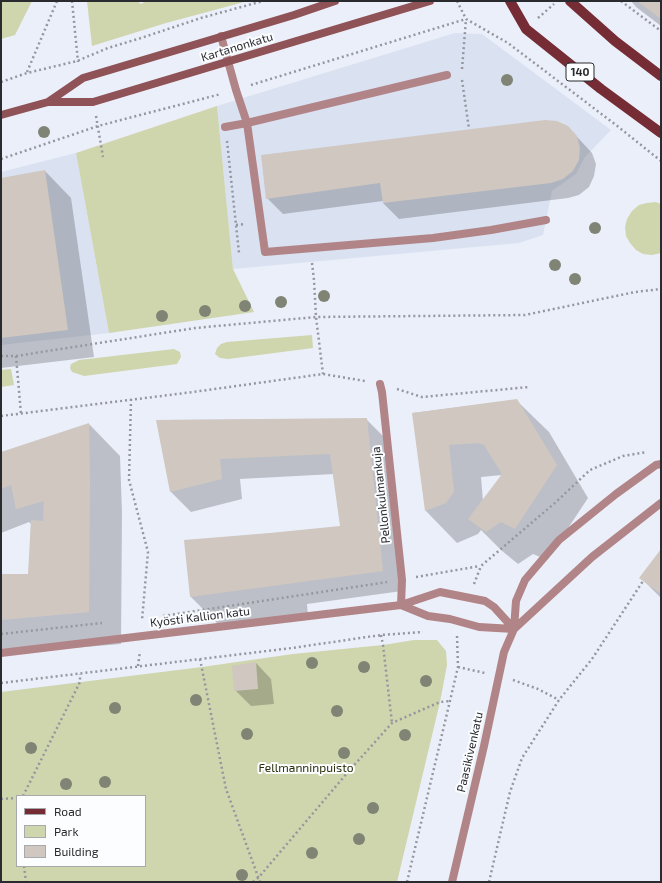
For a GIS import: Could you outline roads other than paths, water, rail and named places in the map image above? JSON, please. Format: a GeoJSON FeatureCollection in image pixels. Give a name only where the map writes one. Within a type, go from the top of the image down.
{"type":"FeatureCollection","features":[{"type":"Feature","properties":{"kind":"main road","name":"Kartanonkatu"},"geometry":{"type":"LineString","coordinates":[[48,102],[83,78],[294,15],[335,1]]}},
{"type":"Feature","properties":{"kind":"main road","name":"Kartanonkatu"},"geometry":{"type":"LineString","coordinates":[[1,114],[48,102],[93,102],[430,1]]}},
{"type":"Feature","properties":{"kind":"main road","name":"140"},"geometry":{"type":"LineString","coordinates":[[510,1],[526,29],[601,89],[661,133]]}},
{"type":"Feature","properties":{"kind":"main road"},"geometry":{"type":"LineString","coordinates":[[570,1],[615,41],[661,76]]}},
{"type":"Feature","properties":{"kind":"street"},"geometry":{"type":"LineString","coordinates":[[221,36],[247,123],[265,252],[310,247],[433,238],[491,230],[546,220]]}},
{"type":"Feature","properties":{"kind":"street"},"geometry":{"type":"LineString","coordinates":[[225,127],[447,75]]}},
{"type":"Feature","properties":{"kind":"street","name":"Pellonkulmankuja"},"geometry":{"type":"LineString","coordinates":[[380,384],[402,580],[402,605]]}},
{"type":"Feature","properties":{"kind":"street","name":"Paasikivenkatu"},"geometry":{"type":"LineString","coordinates":[[452,882],[504,652],[514,629],[516,601],[524,580],[559,540],[616,494],[656,465],[661,464]]}},
{"type":"Feature","properties":{"kind":"street","name":"Paasikivenkatu"},"geometry":{"type":"LineString","coordinates":[[514,629],[592,557],[661,503]]}},
{"type":"Feature","properties":{"kind":"street","name":"Kyösti Kallion katu"},"geometry":{"type":"LineString","coordinates":[[1,653],[402,605],[440,592],[485,601],[494,607],[514,629]]}},
{"type":"Feature","properties":{"kind":"street","name":"Kyösti Kallion katu"},"geometry":{"type":"LineString","coordinates":[[402,605],[428,616],[450,619],[479,627],[514,629]]}},
{"type":"Feature","properties":{"kind":"park label","name":"Fellmanninpuisto"},"geometry":{"type":"Point","coordinates":[306,768]}}]}
